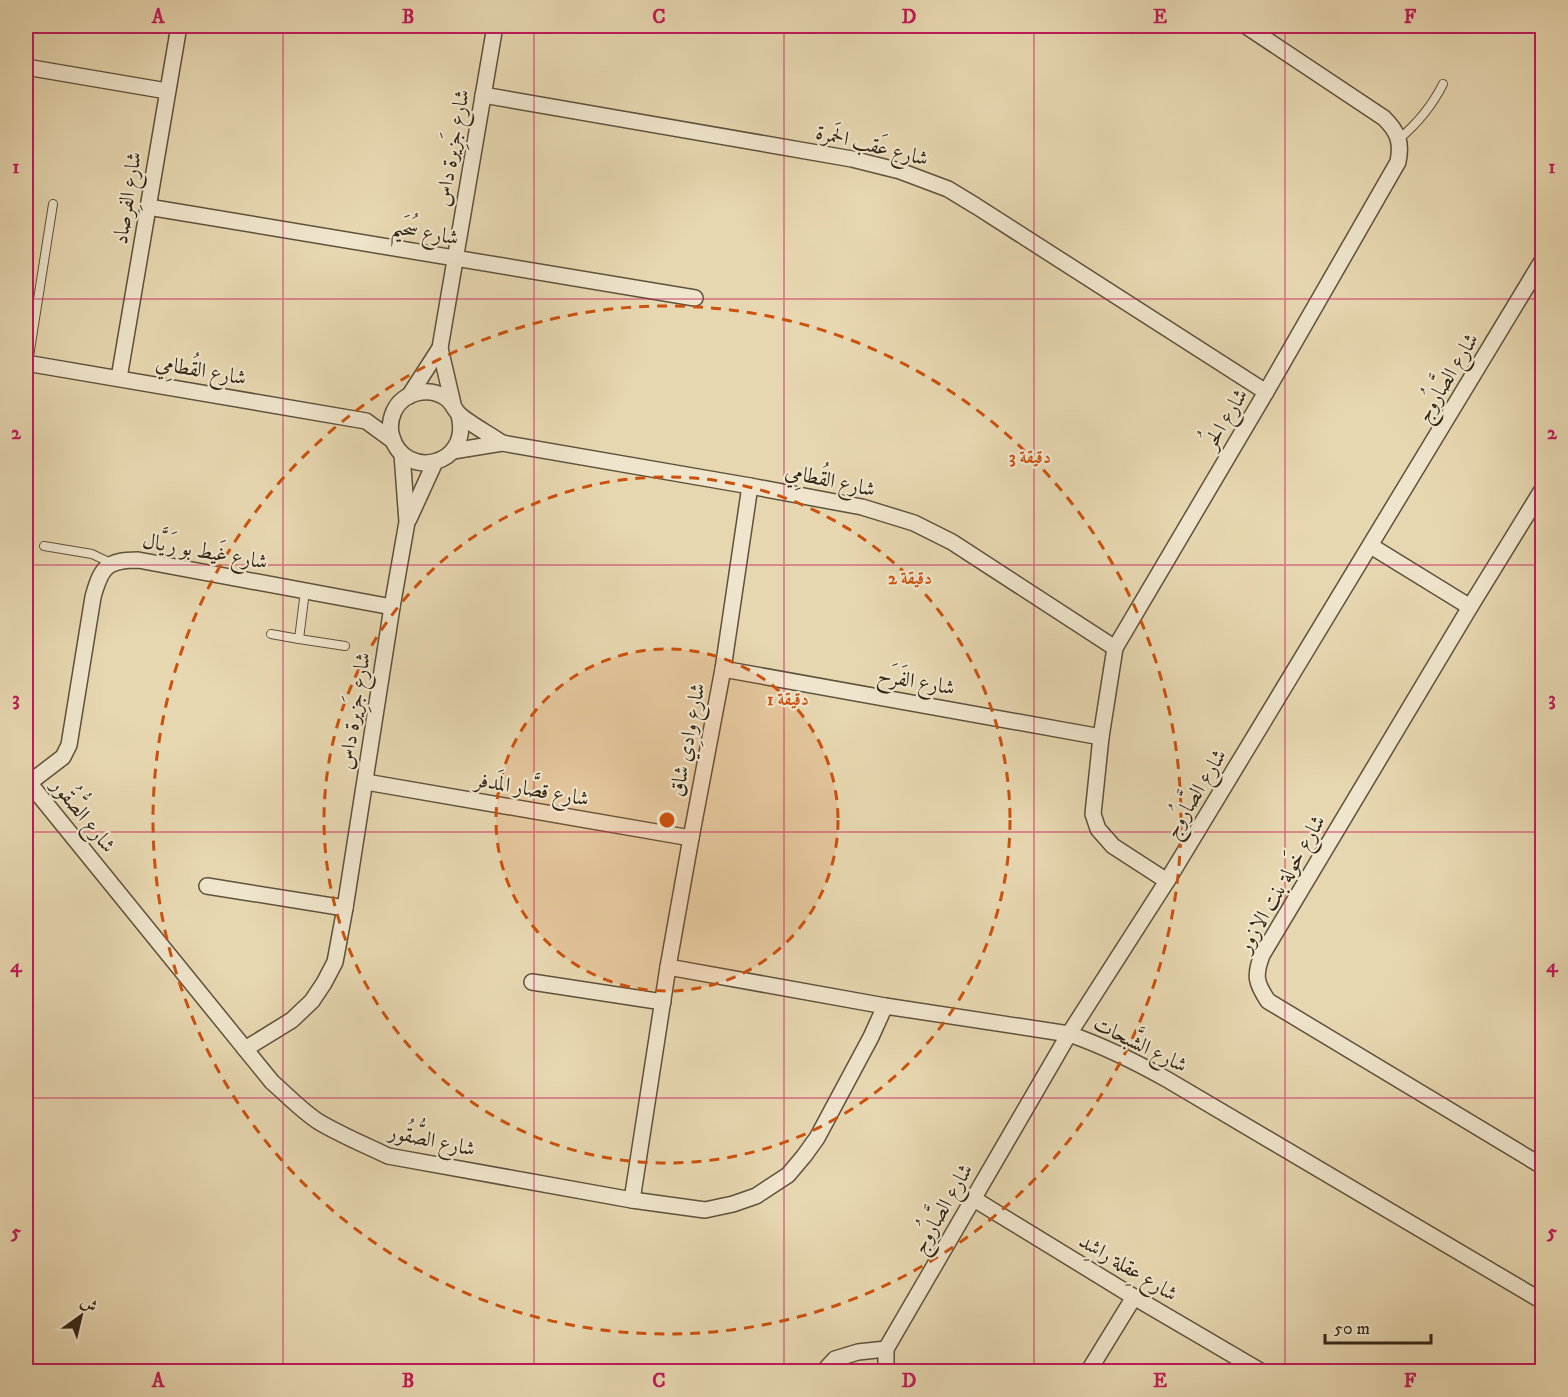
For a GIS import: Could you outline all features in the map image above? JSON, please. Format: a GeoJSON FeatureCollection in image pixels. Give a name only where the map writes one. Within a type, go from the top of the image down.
{"type":"FeatureCollection","features":[{"type":"Feature","properties":{"kind":"street","name":"شارع الفِرصاد"},"geometry":{"type":"LineString","coordinates":[[119,378],[178,26]]}},
{"type":"Feature","properties":{"kind":"street","name":"شارع جَزِيرة داس"},"geometry":{"type":"LineString","coordinates":[[409,396],[440,348],[495,26]]}},
{"type":"Feature","properties":{"kind":"street"},"geometry":{"type":"LineString","coordinates":[[1246,26],[1384,118],[1393,127],[1399,139]]}},
{"type":"Feature","properties":{"kind":"street"},"geometry":{"type":"LineString","coordinates":[[26,67],[167,91]]}},
{"type":"Feature","properties":{"kind":"street","name":"شارع عَقب الحَمرة"},"geometry":{"type":"LineString","coordinates":[[483,95],[852,159],[900,171],[948,189],[1266,392]]}},
{"type":"Feature","properties":{"kind":"street","name":"شارع الحُر"},"geometry":{"type":"LineString","coordinates":[[1167,881],[1113,846],[1098,829],[1093,814],[1101,736],[1114,648],[1266,392],[1398,162],[1399,139]]}},
{"type":"Feature","properties":{"kind":"street","name":"شارع سُحَيم"},"geometry":{"type":"LineString","coordinates":[[148,207],[455,260],[695,298]]}},
{"type":"Feature","properties":{"kind":"street","name":"شارع الصَّارُوج"},"geometry":{"type":"LineString","coordinates":[[886,1349],[1069,1034],[1167,881],[1542,261]]}},
{"type":"Feature","properties":{"kind":"street","name":"شارع جَزِيرة داس"},"geometry":{"type":"LineString","coordinates":[[440,348],[456,409]]}},
{"type":"Feature","properties":{"kind":"street","name":"شارع القُطامِي"},"geometry":{"type":"LineString","coordinates":[[27,363],[366,421],[392,440]]}},
{"type":"Feature","properties":{"kind":"street"},"geometry":{"type":"LineString","coordinates":[[366,421],[396,407],[409,396],[420,392],[432,392],[444,396],[456,409],[462,424],[459,443],[445,458],[435,462],[423,463],[412,460],[402,454],[392,440],[391,418],[396,407]]}},
{"type":"Feature","properties":{"kind":"street","name":"شارع القُطامِي"},"geometry":{"type":"LineString","coordinates":[[456,409],[502,443]]}},
{"type":"Feature","properties":{"kind":"street","name":"شارع القُطامِي"},"geometry":{"type":"LineString","coordinates":[[453,451],[502,443],[862,507],[914,523],[952,542],[1114,648]]}},
{"type":"Feature","properties":{"kind":"street","name":"شارع جَزِيرة داس"},"geometry":{"type":"LineString","coordinates":[[245,1049],[292,1020],[312,1001],[335,962],[407,522],[402,454]]}},
{"type":"Feature","properties":{"kind":"street","name":"شارع جَزِيرة داس"},"geometry":{"type":"LineString","coordinates":[[407,522],[435,462]]}},
{"type":"Feature","properties":{"kind":"street","name":"شارع وادِي شاق"},"geometry":{"type":"LineString","coordinates":[[632,1200],[668,967],[723,669],[750,486]]}},
{"type":"Feature","properties":{"kind":"street","name":"شارع خَولة بنت الازور"},"geometry":{"type":"LineString","coordinates":[[1542,490],[1262,955],[1257,970],[1259,988],[1268,1001],[1542,1167]]}},
{"type":"Feature","properties":{"kind":"street"},"geometry":{"type":"LineString","coordinates":[[1371,546],[1470,607]]}},
{"type":"Feature","properties":{"kind":"street","name":"شارع غَيط بو رَيَّال"},"geometry":{"type":"LineString","coordinates":[[27,781],[63,757],[69,745],[93,597],[99,575],[111,563],[138,560],[392,607]]}},
{"type":"Feature","properties":{"kind":"street","name":"شارع الفَرَح"},"geometry":{"type":"LineString","coordinates":[[723,669],[1101,736]]}},
{"type":"Feature","properties":{"kind":"street","name":"شارع الصُّقُور"},"geometry":{"type":"LineString","coordinates":[[27,781],[272,1082],[319,1121],[388,1156],[632,1200],[705,1210],[733,1204],[756,1196],[788,1175],[804,1156],[817,1138],[885,1006]]}},
{"type":"Feature","properties":{"kind":"street","name":"شارع قصَّار المَدفر"},"geometry":{"type":"LineString","coordinates":[[366,782],[691,838]]}},
{"type":"Feature","properties":{"kind":"street"},"geometry":{"type":"LineString","coordinates":[[207,886],[345,908]]}},
{"type":"Feature","properties":{"kind":"street","name":"شارع الشَّبحات"},"geometry":{"type":"LineString","coordinates":[[668,967],[885,1006],[1069,1034],[1097,1044],[1136,1062],[1542,1300]]}},
{"type":"Feature","properties":{"kind":"street"},"geometry":{"type":"LineString","coordinates":[[532,982],[663,1002]]}},
{"type":"Feature","properties":{"kind":"street","name":"شارع عِقلة راشِد"},"geometry":{"type":"LineString","coordinates":[[974,1199],[1134,1297],[1262,1371]]}},
{"type":"Feature","properties":{"kind":"street"},"geometry":{"type":"LineString","coordinates":[[1088,1371],[1134,1297]]}},
{"type":"Feature","properties":{"kind":"street"},"geometry":{"type":"LineString","coordinates":[[823,1371],[836,1359],[858,1352],[886,1349],[886,1364],[889,1371]]}},
{"type":"Feature","properties":{"kind":"lane"},"geometry":{"type":"LineString","coordinates":[[1399,139],[1429,109],[1443,84]]}},
{"type":"Feature","properties":{"kind":"lane","name":"شارع القُطامِي"},"geometry":{"type":"LineString","coordinates":[[27,363],[53,204]]}},
{"type":"Feature","properties":{"kind":"lane"},"geometry":{"type":"LineString","coordinates":[[44,546],[92,554],[111,563]]}},
{"type":"Feature","properties":{"kind":"lane"},"geometry":{"type":"LineString","coordinates":[[299,639],[305,591]]}},
{"type":"Feature","properties":{"kind":"lane"},"geometry":{"type":"LineString","coordinates":[[271,634],[345,646]]}}]}
